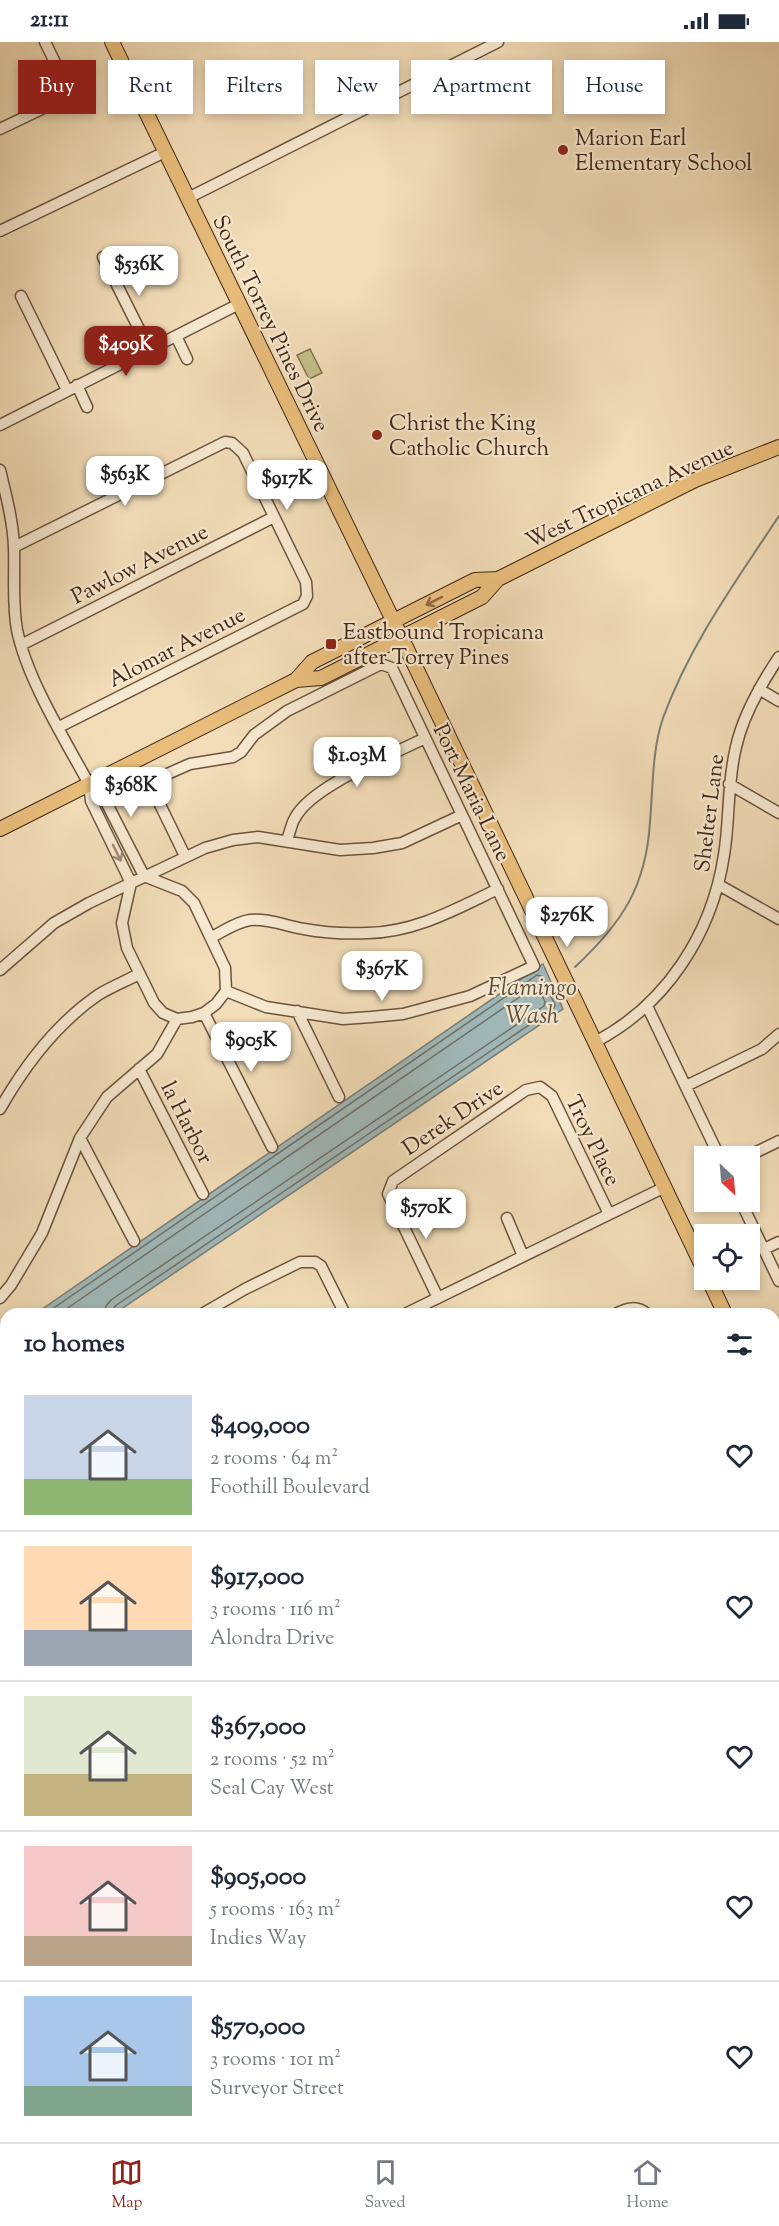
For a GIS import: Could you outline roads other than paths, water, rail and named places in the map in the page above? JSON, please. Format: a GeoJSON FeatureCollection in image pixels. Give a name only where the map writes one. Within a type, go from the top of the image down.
{"type":"FeatureCollection","features":[{"type":"Feature","properties":{"kind":"main road","name":"South Torrey Pines Drive"},"geometry":{"type":"LineString","coordinates":[[112,42],[694,1249]]}},
{"type":"Feature","properties":{"kind":"main road","name":"West Tropicana Avenue"},"geometry":{"type":"LineString","coordinates":[[296,680],[321,678],[482,597],[498,579],[695,480],[779,447]]}},
{"type":"Feature","properties":{"kind":"main road","name":"West Tropicana Avenue"},"geometry":{"type":"LineString","coordinates":[[0,829],[296,680],[312,662],[393,621],[475,580],[498,579]]}},
{"type":"Feature","properties":{"kind":"main road"},"geometry":{"type":"LineString","coordinates":[[714,1290],[722,1308]]}},
{"type":"Feature","properties":{"kind":"street"},"geometry":{"type":"LineString","coordinates":[[0,129],[71,95],[45,42]]}},
{"type":"Feature","properties":{"kind":"street"},"geometry":{"type":"LineString","coordinates":[[188,198],[498,42]]}},
{"type":"Feature","properties":{"kind":"street"},"geometry":{"type":"LineString","coordinates":[[0,231],[165,152]]}},
{"type":"Feature","properties":{"kind":"street"},"geometry":{"type":"LineString","coordinates":[[103,256],[149,349]]}},
{"type":"Feature","properties":{"kind":"street"},"geometry":{"type":"LineString","coordinates":[[21,296],[72,388],[87,407]]}},
{"type":"Feature","properties":{"kind":"street"},"geometry":{"type":"LineString","coordinates":[[0,425],[239,303]]}},
{"type":"Feature","properties":{"kind":"street"},"geometry":{"type":"LineString","coordinates":[[176,336],[187,359]]}},
{"type":"Feature","properties":{"kind":"street"},"geometry":{"type":"LineString","coordinates":[[14,546],[225,442],[232,443],[243,453],[274,517]]}},
{"type":"Feature","properties":{"kind":"street"},"geometry":{"type":"LineString","coordinates":[[0,470],[8,501],[14,546],[13,594],[17,630],[30,669],[89,784],[91,801],[138,880],[182,891],[194,903],[212,938],[225,968],[226,992],[204,1013],[177,1018],[163,1012],[154,1003],[126,948],[122,922],[138,880]]}},
{"type":"Feature","properties":{"kind":"street","name":"Alomar Avenue"},"geometry":{"type":"LineString","coordinates":[[59,727],[303,604],[307,596],[306,582],[274,517]]}},
{"type":"Feature","properties":{"kind":"street","name":"Pawlow Avenue"},"geometry":{"type":"LineString","coordinates":[[21,645],[274,517]]}},
{"type":"Feature","properties":{"kind":"street","name":"Shelter Lane"},"geometry":{"type":"LineString","coordinates":[[595,1042],[613,1033],[647,1006],[676,974],[705,925],[725,854],[729,784],[736,745],[752,703],[779,657]]}},
{"type":"Feature","properties":{"kind":"street","name":"Port Maria Lane"},"geometry":{"type":"LineString","coordinates":[[185,856],[149,782],[190,764],[233,757],[241,752],[255,735],[287,711],[381,664],[392,668],[534,966],[470,996],[403,1014],[343,1019],[297,1011]]}},
{"type":"Feature","properties":{"kind":"street"},"geometry":{"type":"LineString","coordinates":[[759,689],[779,701]]}},
{"type":"Feature","properties":{"kind":"street"},"geometry":{"type":"LineString","coordinates":[[287,840],[295,817],[324,789],[425,738]]}},
{"type":"Feature","properties":{"kind":"street"},"geometry":{"type":"LineString","coordinates":[[729,784],[779,813]]}},
{"type":"Feature","properties":{"kind":"street"},"geometry":{"type":"LineString","coordinates":[[0,970],[54,923],[205,848],[232,840],[258,837],[340,850],[373,848],[402,843],[462,815]]}},
{"type":"Feature","properties":{"kind":"street"},"geometry":{"type":"LineString","coordinates":[[718,885],[779,919]]}},
{"type":"Feature","properties":{"kind":"street"},"geometry":{"type":"LineString","coordinates":[[212,938],[232,926],[250,920],[277,922],[302,929],[328,932],[370,933],[408,929],[498,889]]}},
{"type":"Feature","properties":{"kind":"street"},"geometry":{"type":"LineString","coordinates":[[0,1109],[19,1075],[69,1018],[100,994],[139,974]]}},
{"type":"Feature","properties":{"kind":"street"},"geometry":{"type":"LineString","coordinates":[[226,992],[266,1007],[297,1011],[339,1097]]}},
{"type":"Feature","properties":{"kind":"street"},"geometry":{"type":"LineString","coordinates":[[647,1006],[715,1146]]}},
{"type":"Feature","properties":{"kind":"street"},"geometry":{"type":"LineString","coordinates":[[204,1013],[272,1147]]}},
{"type":"Feature","properties":{"kind":"street"},"geometry":{"type":"LineString","coordinates":[[0,1298],[11,1285],[42,1233],[80,1138],[107,1096],[157,1054],[177,1018]]}},
{"type":"Feature","properties":{"kind":"street"},"geometry":{"type":"LineString","coordinates":[[686,1086],[762,1049],[779,1034]]}},
{"type":"Feature","properties":{"kind":"street","name":"la Harbor"},"geometry":{"type":"LineString","coordinates":[[139,1069],[203,1194]]}},
{"type":"Feature","properties":{"kind":"street","name":"Derek Drive"},"geometry":{"type":"LineString","coordinates":[[438,1298],[388,1194],[389,1187],[393,1181],[526,1090],[540,1087]]}},
{"type":"Feature","properties":{"kind":"street","name":"Troy Place"},"geometry":{"type":"LineString","coordinates":[[540,1087],[552,1096],[609,1214]]}},
{"type":"Feature","properties":{"kind":"street"},"geometry":{"type":"LineString","coordinates":[[80,1138],[134,1241]]}},
{"type":"Feature","properties":{"kind":"street"},"geometry":{"type":"LineString","coordinates":[[760,1150],[779,1141]]}},
{"type":"Feature","properties":{"kind":"street"},"geometry":{"type":"LineString","coordinates":[[417,1308],[665,1187]]}},
{"type":"Feature","properties":{"kind":"street"},"geometry":{"type":"LineString","coordinates":[[746,1212],[779,1281]]}},
{"type":"Feature","properties":{"kind":"street"},"geometry":{"type":"LineString","coordinates":[[507,1218],[523,1256]]}},
{"type":"Feature","properties":{"kind":"street"},"geometry":{"type":"LineString","coordinates":[[764,1249],[779,1242]]}},
{"type":"Feature","properties":{"kind":"street"},"geometry":{"type":"LineString","coordinates":[[212,1308],[300,1262],[315,1262],[321,1266],[342,1308]]}},
{"type":"Feature","properties":{"kind":"water","name":"Flamingo Wash"},"geometry":{"type":"Polygon","coordinates":[[[543,964],[563,1009],[123,1308],[44,1308],[543,964]]]}},
{"type":"Feature","properties":{"kind":"waterway","name":"Flamingo Wash"},"geometry":{"type":"LineString","coordinates":[[575,967],[606,935],[629,902],[637,885],[648,845],[659,730],[686,664],[715,614],[779,516]]}},
{"type":"Feature","properties":{"kind":"place","name":"Marion Earl Elementary School"},"geometry":{"type":"Point","coordinates":[563,150]}},
{"type":"Feature","properties":{"kind":"place","name":"Christ the King Catholic Church"},"geometry":{"type":"Point","coordinates":[377,435]}},
{"type":"Feature","properties":{"kind":"place","name":"Eastbound Tropicana after Torrey Pines"},"geometry":{"type":"Point","coordinates":[331,644]}}]}
